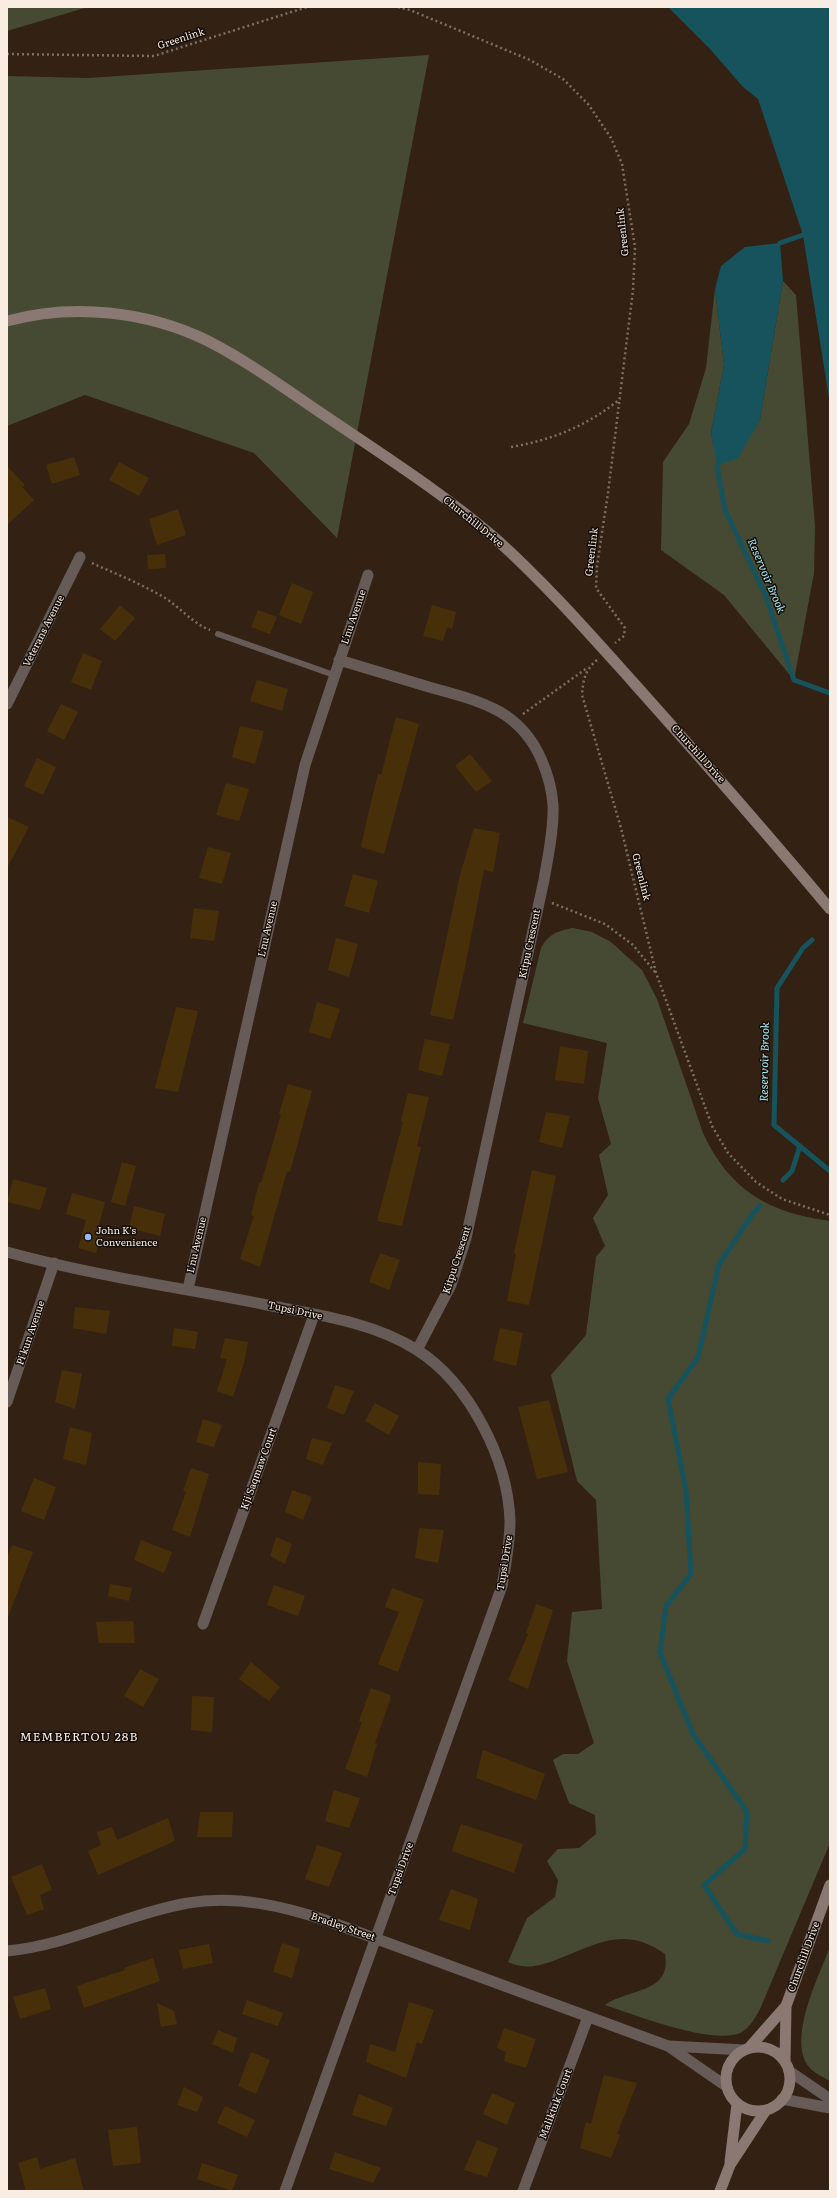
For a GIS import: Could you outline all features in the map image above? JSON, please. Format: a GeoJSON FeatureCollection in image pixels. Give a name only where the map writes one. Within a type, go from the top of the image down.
{"type":"FeatureCollection","features":[{"type":"Feature","properties":{"kind":"main road","name":"Churchill Drive"},"geometry":{"type":"LineString","coordinates":[[7,321],[60,312],[111,313],[161,323],[184,331],[224,350],[402,467],[463,513],[527,568],[606,652],[726,785],[830,909]]}},
{"type":"Feature","properties":{"kind":"main road","name":"Churchill Drive"},"geometry":{"type":"LineString","coordinates":[[787,2066],[786,2006],[830,1886]]}},
{"type":"Feature","properties":{"kind":"main road","name":"Churchill Drive"},"geometry":{"type":"LineString","coordinates":[[746,2049],[786,2006]]}},
{"type":"Feature","properties":{"kind":"main road"},"geometry":{"type":"LineString","coordinates":[[720,2191],[730,2165],[766,2110],[782,2099],[790,2081],[787,2066],[778,2054],[769,2049],[759,2047],[746,2049],[735,2056],[729,2065],[726,2075],[726,2086],[730,2096],[737,2104],[756,2111],[766,2110]]}},
{"type":"Feature","properties":{"kind":"main road"},"geometry":{"type":"LineString","coordinates":[[730,2165],[737,2104]]}},
{"type":"Feature","properties":{"kind":"street","name":"Veterans Avenue"},"geometry":{"type":"LineString","coordinates":[[7,704],[80,557]]}},
{"type":"Feature","properties":{"kind":"street","name":"L'nu Avenue"},"geometry":{"type":"LineString","coordinates":[[188,1289],[305,765],[368,575]]}},
{"type":"Feature","properties":{"kind":"street","name":"Kitpu Crescent"},"geometry":{"type":"LineString","coordinates":[[339,660],[481,702],[514,720],[525,731],[539,754],[552,792],[552,822],[540,898],[466,1238],[451,1285],[417,1350]]}},
{"type":"Feature","properties":{"kind":"street","name":"Tupsi Drive"},"geometry":{"type":"LineString","coordinates":[[7,1252],[54,1264],[188,1289],[314,1315],[366,1327],[385,1334],[417,1350],[431,1360],[457,1388],[469,1403],[489,1437],[505,1483],[510,1520],[509,1541],[502,1586],[285,2191]]}},
{"type":"Feature","properties":{"kind":"street","name":"Pi'kun Avenue"},"geometry":{"type":"LineString","coordinates":[[7,1402],[54,1264]]}},
{"type":"Feature","properties":{"kind":"street","name":"Kji Saqmaw Court"},"geometry":{"type":"LineString","coordinates":[[203,1624],[314,1315]]}},
{"type":"Feature","properties":{"kind":"street","name":"Bradley Street"},"geometry":{"type":"LineString","coordinates":[[7,1951],[31,1948],[60,1941],[163,1909],[189,1903],[221,1900],[253,1902],[299,1912],[668,2046],[726,2086]]}},
{"type":"Feature","properties":{"kind":"street","name":"Maliktuk Court"},"geometry":{"type":"LineString","coordinates":[[522,2191],[588,2017]]}},
{"type":"Feature","properties":{"kind":"street","name":"Bradley Street"},"geometry":{"type":"LineString","coordinates":[[668,2046],[746,2049]]}},
{"type":"Feature","properties":{"kind":"street"},"geometry":{"type":"LineString","coordinates":[[787,2066],[830,2099]]}},
{"type":"Feature","properties":{"kind":"street"},"geometry":{"type":"LineString","coordinates":[[782,2099],[830,2108]]}},
{"type":"Feature","properties":{"kind":"lane"},"geometry":{"type":"LineString","coordinates":[[218,634],[334,675]]}},
{"type":"Feature","properties":{"kind":"path","name":"Greenlink"},"geometry":{"type":"LineString","coordinates":[[7,54],[154,56],[307,7]]}},
{"type":"Feature","properties":{"kind":"path","name":"Greenlink"},"geometry":{"type":"LineString","coordinates":[[398,7],[410,10],[530,60],[563,78],[588,104],[611,138],[622,164],[635,247],[633,290],[597,566],[596,588],[625,628],[624,636],[588,668],[583,683],[582,695],[621,828],[656,973],[712,1126],[728,1154],[756,1182],[782,1200],[830,1215]]}},
{"type":"Feature","properties":{"kind":"path"},"geometry":{"type":"LineString","coordinates":[[511,447],[559,435],[582,426],[602,414],[620,398]]}},
{"type":"Feature","properties":{"kind":"path"},"geometry":{"type":"LineString","coordinates":[[80,557],[161,596],[174,604],[198,625],[218,634]]}},
{"type":"Feature","properties":{"kind":"path"},"geometry":{"type":"LineString","coordinates":[[514,720],[588,668]]}},
{"type":"Feature","properties":{"kind":"path"},"geometry":{"type":"LineString","coordinates":[[540,898],[605,924],[633,945],[656,973]]}},
{"type":"Feature","properties":{"kind":"green space"},"geometry":{"type":"Polygon","coordinates":[[[7,7],[88,7],[7,31],[7,7]]]}},
{"type":"Feature","properties":{"kind":"green space"},"geometry":{"type":"Polygon","coordinates":[[[429,55],[337,538],[254,453],[85,395],[7,426],[7,76],[88,78],[429,55]]]}},
{"type":"Feature","properties":{"kind":"green space"},"geometry":{"type":"Polygon","coordinates":[[[783,281],[796,295],[815,526],[814,573],[794,680],[724,595],[661,550],[663,462],[689,424],[706,368],[715,289],[724,365],[711,433],[718,466],[760,420],[783,281]]]}},
{"type":"Feature","properties":{"kind":"green space"},"geometry":{"type":"Polygon","coordinates":[[[573,928],[592,932],[611,942],[642,970],[657,999],[703,1133],[713,1153],[725,1170],[753,1195],[770,1205],[788,1212],[830,1221],[830,1843],[760,2009],[747,2028],[740,2033],[727,2036],[693,2032],[673,2027],[605,2005],[647,1988],[662,1976],[665,1967],[665,1954],[650,1945],[636,1940],[622,1939],[595,1944],[553,1961],[538,1965],[521,1966],[508,1962],[527,1918],[555,1897],[558,1880],[547,1861],[558,1849],[579,1848],[596,1834],[595,1815],[569,1803],[553,1760],[563,1754],[578,1754],[594,1743],[567,1661],[572,1612],[602,1609],[596,1500],[577,1481],[551,1375],[586,1335],[596,1257],[605,1246],[593,1218],[608,1195],[599,1155],[611,1144],[598,1098],[607,1043],[523,1023],[541,948],[550,936],[562,930],[573,928]]]}},
{"type":"Feature","properties":{"kind":"green space"},"geometry":{"type":"Polygon","coordinates":[[[830,1947],[830,2081],[809,2067],[803,2055],[801,2041],[807,2007],[830,1947]]]}},
{"type":"Feature","properties":{"kind":"water"},"geometry":{"type":"Polygon","coordinates":[[[668,7],[830,7],[830,404],[803,235],[758,99],[743,87],[710,49],[668,7]]]}},
{"type":"Feature","properties":{"kind":"water"},"geometry":{"type":"Polygon","coordinates":[[[780,243],[783,281],[760,420],[738,458],[717,466],[711,433],[724,365],[715,289],[721,266],[745,247],[780,243]]]}},
{"type":"Feature","properties":{"kind":"building"},"geometry":{"type":"Polygon","coordinates":[[[74,457],[80,475],[52,484],[46,465],[74,457]]]}},
{"type":"Feature","properties":{"kind":"building"},"geometry":{"type":"Polygon","coordinates":[[[119,462],[149,478],[139,496],[109,480],[119,462]]]}},
{"type":"Feature","properties":{"kind":"building"},"geometry":{"type":"Polygon","coordinates":[[[7,466],[25,485],[22,487],[34,500],[7,525],[7,466]]]}},
{"type":"Feature","properties":{"kind":"building"},"geometry":{"type":"Polygon","coordinates":[[[178,509],[186,535],[157,545],[149,519],[178,509]]]}},
{"type":"Feature","properties":{"kind":"building"},"geometry":{"type":"Polygon","coordinates":[[[165,554],[166,568],[148,569],[147,555],[165,554]]]}},
{"type":"Feature","properties":{"kind":"building"},"geometry":{"type":"Polygon","coordinates":[[[292,583],[313,592],[301,624],[279,615],[292,583]]]}},
{"type":"Feature","properties":{"kind":"building"},"geometry":{"type":"Polygon","coordinates":[[[120,605],[135,618],[115,641],[100,629],[120,605]]]}},
{"type":"Feature","properties":{"kind":"building"},"geometry":{"type":"Polygon","coordinates":[[[432,605],[456,612],[452,629],[447,627],[443,641],[423,636],[432,605]]]}},
{"type":"Feature","properties":{"kind":"building"},"geometry":{"type":"Polygon","coordinates":[[[258,610],[277,617],[270,634],[251,627],[258,610]]]}},
{"type":"Feature","properties":{"kind":"building"},"geometry":{"type":"Polygon","coordinates":[[[83,653],[102,661],[91,690],[71,682],[83,653]]]}},
{"type":"Feature","properties":{"kind":"building"},"geometry":{"type":"Polygon","coordinates":[[[257,680],[288,689],[282,711],[250,701],[257,680]]]}},
{"type":"Feature","properties":{"kind":"building"},"geometry":{"type":"Polygon","coordinates":[[[61,704],[78,712],[64,740],[47,731],[61,704]]]}},
{"type":"Feature","properties":{"kind":"building"},"geometry":{"type":"Polygon","coordinates":[[[396,717],[419,724],[384,854],[361,847],[378,774],[381,775],[396,717]]]}},
{"type":"Feature","properties":{"kind":"building"},"geometry":{"type":"Polygon","coordinates":[[[240,726],[264,731],[255,764],[232,757],[240,726]]]}},
{"type":"Feature","properties":{"kind":"building"},"geometry":{"type":"Polygon","coordinates":[[[470,754],[492,781],[476,792],[455,766],[470,754]]]}},
{"type":"Feature","properties":{"kind":"building"},"geometry":{"type":"Polygon","coordinates":[[[37,758],[56,767],[43,795],[24,786],[37,758]]]}},
{"type":"Feature","properties":{"kind":"building"},"geometry":{"type":"Polygon","coordinates":[[[226,783],[249,789],[239,821],[216,815],[226,783]]]}},
{"type":"Feature","properties":{"kind":"building"},"geometry":{"type":"Polygon","coordinates":[[[7,817],[29,827],[7,868],[7,817]]]}},
{"type":"Feature","properties":{"kind":"building"},"geometry":{"type":"Polygon","coordinates":[[[474,828],[500,833],[493,872],[484,870],[453,1020],[430,1015],[460,875],[474,828]]]}},
{"type":"Feature","properties":{"kind":"building"},"geometry":{"type":"Polygon","coordinates":[[[208,847],[231,853],[222,884],[199,878],[208,847]]]}},
{"type":"Feature","properties":{"kind":"building"},"geometry":{"type":"Polygon","coordinates":[[[353,874],[378,881],[369,913],[344,906],[353,874]]]}},
{"type":"Feature","properties":{"kind":"building"},"geometry":{"type":"Polygon","coordinates":[[[194,908],[219,911],[214,941],[190,938],[194,908]]]}},
{"type":"Feature","properties":{"kind":"building"},"geometry":{"type":"Polygon","coordinates":[[[336,938],[358,944],[349,977],[328,970],[336,938]]]}},
{"type":"Feature","properties":{"kind":"building"},"geometry":{"type":"Polygon","coordinates":[[[317,1002],[340,1009],[330,1039],[309,1032],[317,1002]]]}},
{"type":"Feature","properties":{"kind":"building"},"geometry":{"type":"Polygon","coordinates":[[[176,1007],[198,1011],[178,1092],[155,1088],[176,1007]]]}},
{"type":"Feature","properties":{"kind":"building"},"geometry":{"type":"Polygon","coordinates":[[[425,1039],[450,1044],[442,1076],[418,1070],[425,1039]]]}},
{"type":"Feature","properties":{"kind":"building"},"geometry":{"type":"Polygon","coordinates":[[[560,1046],[588,1051],[584,1084],[555,1080],[560,1046]]]}},
{"type":"Feature","properties":{"kind":"building"},"geometry":{"type":"Polygon","coordinates":[[[288,1084],[312,1091],[290,1172],[287,1171],[260,1267],[240,1259],[254,1216],[251,1215],[259,1183],[261,1183],[281,1115],[279,1114],[288,1084]]]}},
{"type":"Feature","properties":{"kind":"building"},"geometry":{"type":"Polygon","coordinates":[[[408,1093],[429,1097],[417,1146],[421,1147],[402,1226],[377,1221],[403,1122],[401,1121],[408,1093]]]}},
{"type":"Feature","properties":{"kind":"building"},"geometry":{"type":"Polygon","coordinates":[[[546,1112],[570,1116],[562,1148],[539,1142],[546,1112]]]}},
{"type":"Feature","properties":{"kind":"building"},"geometry":{"type":"Polygon","coordinates":[[[122,1162],[136,1166],[125,1206],[111,1202],[122,1162]]]}},
{"type":"Feature","properties":{"kind":"building"},"geometry":{"type":"Polygon","coordinates":[[[532,1170],[556,1176],[529,1305],[507,1301],[516,1254],[514,1253],[532,1170]]]}},
{"type":"Feature","properties":{"kind":"building"},"geometry":{"type":"Polygon","coordinates":[[[13,1179],[47,1188],[40,1210],[7,1202],[13,1179]]]}},
{"type":"Feature","properties":{"kind":"building"},"geometry":{"type":"Polygon","coordinates":[[[72,1193],[105,1202],[98,1229],[102,1231],[96,1253],[78,1248],[86,1220],[66,1214],[72,1193]]]}},
{"type":"Feature","properties":{"kind":"building"},"geometry":{"type":"Polygon","coordinates":[[[134,1206],[165,1214],[160,1236],[129,1228],[134,1206]]]}},
{"type":"Feature","properties":{"kind":"building"},"geometry":{"type":"Polygon","coordinates":[[[380,1253],[400,1260],[389,1290],[369,1282],[380,1253]]]}},
{"type":"Feature","properties":{"kind":"building"},"geometry":{"type":"Polygon","coordinates":[[[75,1307],[110,1311],[106,1334],[73,1328],[75,1307]]]}},
{"type":"Feature","properties":{"kind":"building"},"geometry":{"type":"Polygon","coordinates":[[[174,1328],[198,1332],[195,1349],[172,1346],[174,1328]]]}},
{"type":"Feature","properties":{"kind":"building"},"geometry":{"type":"Polygon","coordinates":[[[500,1328],[523,1333],[516,1366],[493,1360],[500,1328]]]}},
{"type":"Feature","properties":{"kind":"building"},"geometry":{"type":"Polygon","coordinates":[[[225,1338],[248,1342],[244,1363],[233,1397],[217,1391],[227,1359],[220,1358],[225,1338]]]}},
{"type":"Feature","properties":{"kind":"building"},"geometry":{"type":"Polygon","coordinates":[[[62,1370],[82,1374],[75,1409],[55,1402],[62,1370]]]}},
{"type":"Feature","properties":{"kind":"building"},"geometry":{"type":"Polygon","coordinates":[[[335,1385],[354,1391],[344,1415],[327,1408],[335,1385]]]}},
{"type":"Feature","properties":{"kind":"building"},"geometry":{"type":"Polygon","coordinates":[[[549,1400],[568,1472],[537,1479],[518,1407],[549,1400]]]}},
{"type":"Feature","properties":{"kind":"building"},"geometry":{"type":"Polygon","coordinates":[[[375,1403],[399,1416],[389,1435],[365,1421],[375,1403]]]}},
{"type":"Feature","properties":{"kind":"building"},"geometry":{"type":"Polygon","coordinates":[[[203,1419],[222,1425],[214,1447],[196,1442],[203,1419]]]}},
{"type":"Feature","properties":{"kind":"building"},"geometry":{"type":"Polygon","coordinates":[[[70,1427],[92,1433],[86,1465],[63,1459],[70,1427]]]}},
{"type":"Feature","properties":{"kind":"building"},"geometry":{"type":"Polygon","coordinates":[[[312,1438],[332,1443],[323,1465],[306,1459],[312,1438]]]}},
{"type":"Feature","properties":{"kind":"building"},"geometry":{"type":"Polygon","coordinates":[[[418,1462],[441,1464],[439,1495],[418,1494],[418,1462]]]}},
{"type":"Feature","properties":{"kind":"building"},"geometry":{"type":"Polygon","coordinates":[[[191,1468],[209,1474],[190,1537],[172,1530],[186,1492],[183,1491],[191,1468]]]}},
{"type":"Feature","properties":{"kind":"building"},"geometry":{"type":"Polygon","coordinates":[[[34,1478],[56,1487],[44,1520],[21,1511],[34,1478]]]}},
{"type":"Feature","properties":{"kind":"building"},"geometry":{"type":"Polygon","coordinates":[[[292,1490],[312,1497],[303,1520],[285,1512],[292,1490]]]}},
{"type":"Feature","properties":{"kind":"building"},"geometry":{"type":"Polygon","coordinates":[[[419,1528],[444,1530],[438,1563],[415,1558],[419,1528]]]}},
{"type":"Feature","properties":{"kind":"building"},"geometry":{"type":"Polygon","coordinates":[[[276,1537],[292,1544],[285,1564],[270,1556],[276,1537]]]}},
{"type":"Feature","properties":{"kind":"building"},"geometry":{"type":"Polygon","coordinates":[[[141,1540],[172,1552],[164,1573],[134,1560],[141,1540]]]}},
{"type":"Feature","properties":{"kind":"building"},"geometry":{"type":"Polygon","coordinates":[[[12,1545],[33,1552],[8,1617],[7,1557],[12,1545]]]}},
{"type":"Feature","properties":{"kind":"building"},"geometry":{"type":"Polygon","coordinates":[[[110,1584],[132,1588],[129,1601],[108,1596],[110,1584]]]}},
{"type":"Feature","properties":{"kind":"building"},"geometry":{"type":"Polygon","coordinates":[[[274,1585],[305,1596],[298,1616],[267,1605],[274,1585]]]}},
{"type":"Feature","properties":{"kind":"building"},"geometry":{"type":"Polygon","coordinates":[[[392,1588],[424,1600],[398,1672],[378,1664],[399,1612],[385,1607],[392,1588]]]}},
{"type":"Feature","properties":{"kind":"building"},"geometry":{"type":"Polygon","coordinates":[[[536,1604],[553,1610],[528,1689],[508,1680],[528,1634],[526,1633],[536,1604]]]}},
{"type":"Feature","properties":{"kind":"building"},"geometry":{"type":"Polygon","coordinates":[[[133,1621],[135,1643],[99,1643],[96,1622],[133,1621]]]}},
{"type":"Feature","properties":{"kind":"building"},"geometry":{"type":"Polygon","coordinates":[[[251,1662],[280,1687],[269,1701],[239,1679],[251,1662]]]}},
{"type":"Feature","properties":{"kind":"building"},"geometry":{"type":"Polygon","coordinates":[[[140,1669],[159,1679],[143,1707],[124,1696],[140,1669]]]}},
{"type":"Feature","properties":{"kind":"building"},"geometry":{"type":"Polygon","coordinates":[[[371,1688],[390,1695],[390,1700],[375,1743],[377,1744],[367,1777],[345,1769],[362,1722],[359,1721],[371,1688]]]}},
{"type":"Feature","properties":{"kind":"building"},"geometry":{"type":"Polygon","coordinates":[[[192,1696],[214,1697],[212,1732],[191,1730],[192,1696]]]}},
{"type":"Feature","properties":{"kind":"building"},"geometry":{"type":"Polygon","coordinates":[[[483,1750],[545,1774],[536,1800],[476,1778],[483,1750]]]}},
{"type":"Feature","properties":{"kind":"building"},"geometry":{"type":"Polygon","coordinates":[[[334,1790],[360,1798],[349,1828],[325,1821],[334,1790]]]}},
{"type":"Feature","properties":{"kind":"building"},"geometry":{"type":"Polygon","coordinates":[[[200,1812],[233,1812],[232,1837],[197,1837],[200,1812]]]}},
{"type":"Feature","properties":{"kind":"building"},"geometry":{"type":"Polygon","coordinates":[[[168,1818],[175,1841],[98,1875],[88,1851],[101,1845],[97,1832],[112,1827],[117,1840],[168,1818]]]}},
{"type":"Feature","properties":{"kind":"building"},"geometry":{"type":"Polygon","coordinates":[[[461,1824],[523,1844],[514,1873],[452,1851],[461,1824]]]}},
{"type":"Feature","properties":{"kind":"building"},"geometry":{"type":"Polygon","coordinates":[[[317,1845],[342,1853],[329,1887],[305,1879],[317,1845]]]}},
{"type":"Feature","properties":{"kind":"building"},"geometry":{"type":"Polygon","coordinates":[[[42,1864],[52,1890],[40,1895],[44,1909],[27,1915],[11,1877],[42,1864]]]}},
{"type":"Feature","properties":{"kind":"building"},"geometry":{"type":"Polygon","coordinates":[[[451,1889],[478,1899],[470,1930],[439,1920],[451,1889]]]}},
{"type":"Feature","properties":{"kind":"building"},"geometry":{"type":"Polygon","coordinates":[[[282,1943],[300,1949],[292,1978],[273,1972],[282,1943]]]}},
{"type":"Feature","properties":{"kind":"building"},"geometry":{"type":"Polygon","coordinates":[[[209,1944],[213,1963],[183,1969],[179,1950],[209,1944]]]}},
{"type":"Feature","properties":{"kind":"building"},"geometry":{"type":"Polygon","coordinates":[[[153,1958],[160,1981],[84,2008],[77,1986],[125,1970],[124,1968],[153,1958]]]}},
{"type":"Feature","properties":{"kind":"building"},"geometry":{"type":"Polygon","coordinates":[[[45,1988],[51,2009],[20,2019],[13,1997],[45,1988]]]}},
{"type":"Feature","properties":{"kind":"building"},"geometry":{"type":"Polygon","coordinates":[[[247,2000],[283,2013],[278,2026],[242,2014],[247,2000]]]}},
{"type":"Feature","properties":{"kind":"building"},"geometry":{"type":"Polygon","coordinates":[[[409,2002],[434,2010],[422,2044],[417,2042],[406,2078],[366,2062],[370,2044],[395,2052],[409,2002]]]}},
{"type":"Feature","properties":{"kind":"building"},"geometry":{"type":"Polygon","coordinates":[[[157,2003],[174,2011],[177,2024],[161,2027],[157,2003]]]}},
{"type":"Feature","properties":{"kind":"building"},"geometry":{"type":"Polygon","coordinates":[[[504,2028],[536,2039],[526,2068],[504,2061],[506,2052],[497,2048],[504,2028]]]}},
{"type":"Feature","properties":{"kind":"building"},"geometry":{"type":"Polygon","coordinates":[[[218,2030],[237,2038],[233,2053],[212,2044],[218,2030]]]}},
{"type":"Feature","properties":{"kind":"building"},"geometry":{"type":"Polygon","coordinates":[[[251,2052],[270,2060],[256,2094],[238,2086],[251,2052]]]}},
{"type":"Feature","properties":{"kind":"building"},"geometry":{"type":"Polygon","coordinates":[[[604,2075],[637,2083],[617,2134],[620,2135],[611,2158],[580,2148],[586,2122],[591,2124],[604,2075]]]}},
{"type":"Feature","properties":{"kind":"building"},"geometry":{"type":"Polygon","coordinates":[[[184,2087],[203,2097],[197,2112],[177,2105],[184,2087]]]}},
{"type":"Feature","properties":{"kind":"building"},"geometry":{"type":"Polygon","coordinates":[[[492,2093],[515,2103],[507,2125],[483,2114],[492,2093]]]}},
{"type":"Feature","properties":{"kind":"building"},"geometry":{"type":"Polygon","coordinates":[[[359,2094],[393,2108],[386,2126],[352,2115],[359,2094]]]}},
{"type":"Feature","properties":{"kind":"building"},"geometry":{"type":"Polygon","coordinates":[[[225,2106],[255,2120],[247,2137],[217,2123],[225,2106]]]}},
{"type":"Feature","properties":{"kind":"building"},"geometry":{"type":"Polygon","coordinates":[[[137,2127],[141,2163],[113,2166],[108,2130],[137,2127]]]}},
{"type":"Feature","properties":{"kind":"building"},"geometry":{"type":"Polygon","coordinates":[[[477,2140],[498,2148],[487,2177],[464,2170],[477,2140]]]}},
{"type":"Feature","properties":{"kind":"building"},"geometry":{"type":"Polygon","coordinates":[[[335,2152],[381,2168],[373,2183],[329,2169],[335,2152]]]}},
{"type":"Feature","properties":{"kind":"building"},"geometry":{"type":"Polygon","coordinates":[[[37,2157],[40,2169],[75,2158],[84,2191],[26,2191],[18,2163],[37,2157]]]}},
{"type":"Feature","properties":{"kind":"building"},"geometry":{"type":"Polygon","coordinates":[[[202,2163],[238,2175],[232,2191],[197,2179],[202,2163]]]}},
{"type":"Feature","properties":{"kind":"waterway","name":"Reservoir Brook"},"geometry":{"type":"LineString","coordinates":[[780,243],[803,235]]}},
{"type":"Feature","properties":{"kind":"waterway","name":"Reservoir Brook"},"geometry":{"type":"LineString","coordinates":[[717,466],[725,510],[765,594],[794,680],[830,693]]}},
{"type":"Feature","properties":{"kind":"waterway","name":"Reservoir Brook"},"geometry":{"type":"LineString","coordinates":[[812,940],[803,948],[777,988],[774,1125],[830,1171]]}},
{"type":"Feature","properties":{"kind":"waterway"},"geometry":{"type":"LineString","coordinates":[[783,1180],[792,1171],[800,1146]]}},
{"type":"Feature","properties":{"kind":"waterway"},"geometry":{"type":"LineString","coordinates":[[760,1206],[752,1215],[719,1264],[698,1357],[668,1399],[686,1491],[691,1574],[666,1606],[660,1653],[693,1734],[747,1812],[745,1849],[704,1885],[737,1934],[768,1941]]}},
{"type":"Feature","properties":{"kind":"place","name":"John K's Convenience"},"geometry":{"type":"Point","coordinates":[88,1237]}},
{"type":"Feature","properties":{"kind":"district","name":"MEMBERTOU 28B"},"geometry":{"type":"Point","coordinates":[79,1737]}}]}
